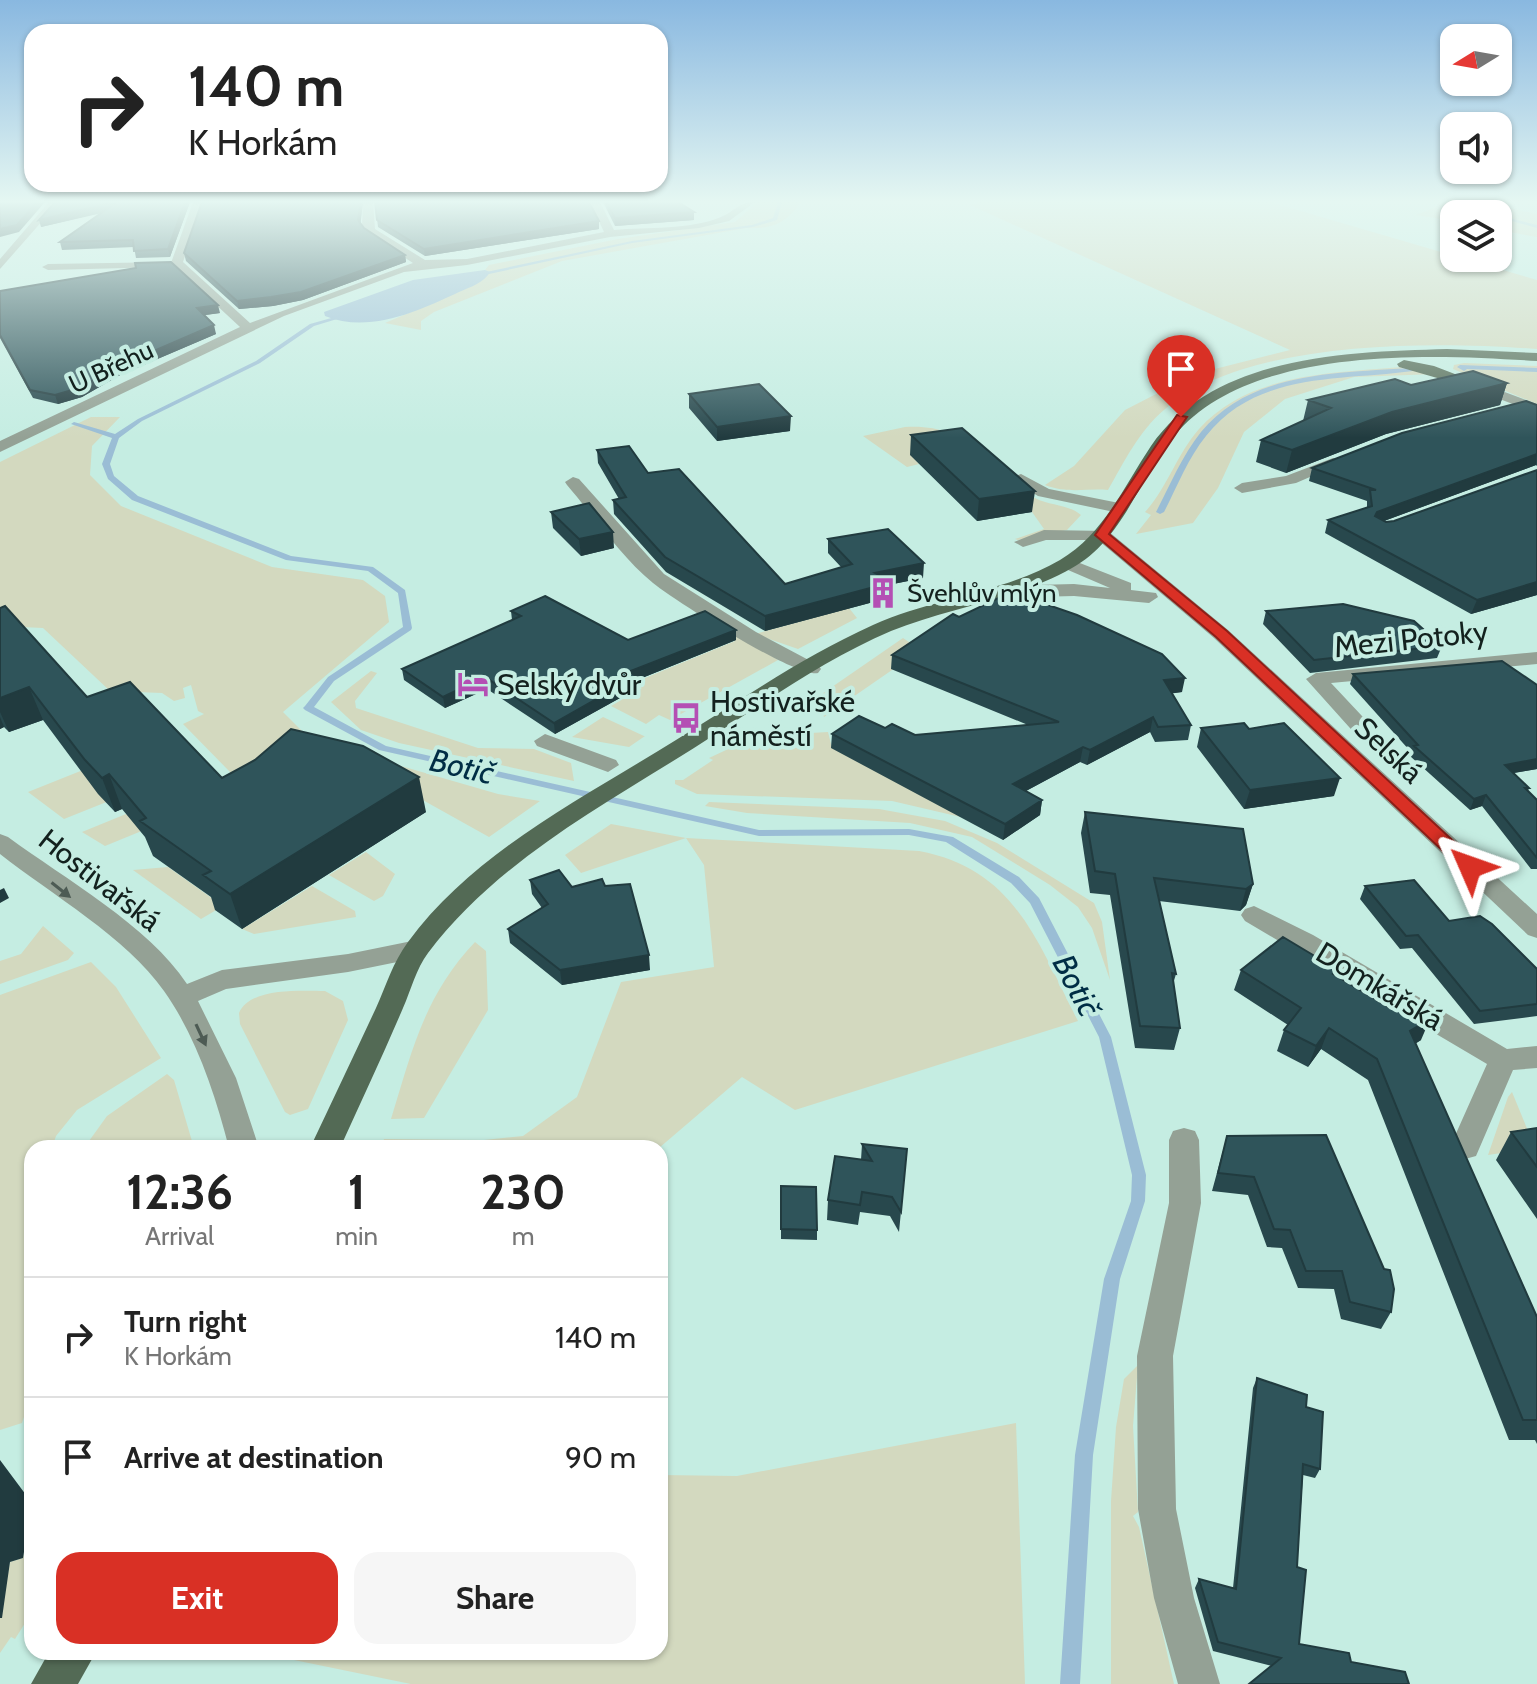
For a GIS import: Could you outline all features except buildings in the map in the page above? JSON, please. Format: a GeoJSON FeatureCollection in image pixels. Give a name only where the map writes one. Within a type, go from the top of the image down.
{"type":"FeatureCollection","features":[{"type":"Feature","properties":{"kind":"main road"},"geometry":{"type":"LineString","coordinates":[[329,1140],[417,949],[455,904],[492,872],[614,788],[885,628],[993,592],[1067,563],[1102,535],[1181,417],[1203,402],[1247,381],[1309,365],[1431,353],[1537,357]]}},
{"type":"Feature","properties":{"kind":"main road"},"geometry":{"type":"LineString","coordinates":[[1487,389],[1445,366],[1465,361],[1537,365]]}},
{"type":"Feature","properties":{"kind":"main road"},"geometry":{"type":"LineString","coordinates":[[1309,365],[1353,368],[1411,365],[1487,389]]}},
{"type":"Feature","properties":{"kind":"main road"},"geometry":{"type":"LineString","coordinates":[[52,1684],[69,1660]]}},
{"type":"Feature","properties":{"kind":"street"},"geometry":{"type":"LineString","coordinates":[[196,281],[249,329]]}},
{"type":"Feature","properties":{"kind":"street","name":"U Břehu"},"geometry":{"type":"LineString","coordinates":[[6,444],[280,313],[375,281]]}},
{"type":"Feature","properties":{"kind":"street"},"geometry":{"type":"LineString","coordinates":[[1487,389],[1531,407]]}},
{"type":"Feature","properties":{"kind":"street"},"geometry":{"type":"LineString","coordinates":[[1495,413],[1531,407]]}},
{"type":"Feature","properties":{"kind":"street"},"geometry":{"type":"LineString","coordinates":[[1,424],[6,444]]}},
{"type":"Feature","properties":{"kind":"street"},"geometry":{"type":"LineString","coordinates":[[1242,488],[1290,480],[1357,453]]}},
{"type":"Feature","properties":{"kind":"street"},"geometry":{"type":"LineString","coordinates":[[1021,479],[1044,493],[1119,508]]}},
{"type":"Feature","properties":{"kind":"street"},"geometry":{"type":"LineString","coordinates":[[573,482],[658,578],[749,636],[811,669]]}},
{"type":"Feature","properties":{"kind":"street"},"geometry":{"type":"LineString","coordinates":[[1023,542],[1044,535],[1102,535]]}},
{"type":"Feature","properties":{"kind":"street","name":"Selská"},"geometry":{"type":"LineString","coordinates":[[1102,535],[1221,634],[1537,929]]}},
{"type":"Feature","properties":{"kind":"street","name":"Selská"},"geometry":{"type":"LineString","coordinates":[[1067,563],[1197,617]]}},
{"type":"Feature","properties":{"kind":"street","name":"Selská"},"geometry":{"type":"LineString","coordinates":[[993,592],[1074,590],[1149,597]]}},
{"type":"Feature","properties":{"kind":"street","name":"Mezi Potoky"},"geometry":{"type":"LineString","coordinates":[[1366,732],[1316,679],[1537,658]]}},
{"type":"Feature","properties":{"kind":"street"},"geometry":{"type":"LineString","coordinates":[[545,741],[608,765]]}},
{"type":"Feature","properties":{"kind":"street","name":"Hostivařská"},"geometry":{"type":"LineString","coordinates":[[0,842],[160,968],[181,997]]}},
{"type":"Feature","properties":{"kind":"street","name":"Domkářská"},"geometry":{"type":"LineString","coordinates":[[1254,915],[1304,941],[1503,1060]]}},
{"type":"Feature","properties":{"kind":"street"},"geometry":{"type":"LineString","coordinates":[[241,1140],[222,1081],[181,997],[222,980],[348,963],[417,949]]}},
{"type":"Feature","properties":{"kind":"street"},"geometry":{"type":"LineString","coordinates":[[1465,1147],[1503,1060],[1537,1057]]}},
{"type":"Feature","properties":{"kind":"street"},"geometry":{"type":"LineString","coordinates":[[1184,1140],[1185,1203],[1155,1356],[1157,1509],[1174,1598],[1199,1684]]}},
{"type":"Feature","properties":{"kind":"green space"},"geometry":{"type":"Polygon","coordinates":[[[479,281],[513,281],[434,312],[421,321],[421,330],[385,323],[479,281]]]}},
{"type":"Feature","properties":{"kind":"green space"},"geometry":{"type":"Polygon","coordinates":[[[1137,281],[1537,281],[1537,349],[1395,346],[1291,357],[1242,369],[1199,387],[1155,418],[1126,458],[1108,490],[1070,490],[1045,485],[1074,466],[1125,410],[1195,374],[1290,350],[1137,281]]]}},
{"type":"Feature","properties":{"kind":"green space"},"geometry":{"type":"Polygon","coordinates":[[[1454,365],[1537,366],[1537,404],[1453,369],[1454,365]]]}},
{"type":"Feature","properties":{"kind":"green space"},"geometry":{"type":"Polygon","coordinates":[[[1401,367],[1436,374],[1354,377],[1285,399],[1244,432],[1218,488],[1193,523],[1136,534],[1151,515],[1145,512],[1184,449],[1199,429],[1219,411],[1267,386],[1293,379],[1401,367]]]}},
{"type":"Feature","properties":{"kind":"green space"},"geometry":{"type":"Polygon","coordinates":[[[91,417],[120,417],[92,446],[90,475],[121,506],[272,567],[363,580],[385,596],[389,622],[283,712],[311,740],[498,794],[540,801],[489,837],[360,765],[232,774],[183,724],[204,714],[198,711],[191,685],[183,688],[185,698],[174,701],[162,693],[110,691],[43,628],[0,626],[0,462],[91,417]]]}},
{"type":"Feature","properties":{"kind":"green space"},"geometry":{"type":"Polygon","coordinates":[[[905,427],[949,433],[977,451],[1017,487],[1041,501],[1081,515],[1067,530],[1015,539],[1044,529],[1032,512],[911,455],[919,464],[907,467],[863,436],[905,427]]]}},
{"type":"Feature","properties":{"kind":"green space"},"geometry":{"type":"Polygon","coordinates":[[[849,608],[857,618],[798,649],[755,634],[849,608]]]}},
{"type":"Feature","properties":{"kind":"green space"},"geometry":{"type":"Polygon","coordinates":[[[714,618],[778,660],[670,720],[659,715],[646,724],[611,706],[642,688],[633,683],[735,641],[714,618]]]}},
{"type":"Feature","properties":{"kind":"green space"},"geometry":{"type":"Polygon","coordinates":[[[903,638],[921,650],[824,717],[816,698],[903,638]]]}},
{"type":"Feature","properties":{"kind":"green space"},"geometry":{"type":"Polygon","coordinates":[[[371,671],[377,673],[355,701],[356,708],[478,748],[534,749],[571,763],[574,781],[399,743],[361,730],[331,702],[371,671]]]}},
{"type":"Feature","properties":{"kind":"green space"},"geometry":{"type":"Polygon","coordinates":[[[603,717],[645,736],[629,747],[572,737],[603,717]]]}},
{"type":"Feature","properties":{"kind":"green space"},"geometry":{"type":"Polygon","coordinates":[[[828,732],[832,748],[965,818],[892,801],[697,794],[675,784],[675,780],[683,780],[713,760],[709,758],[756,736],[828,732]]]}},
{"type":"Feature","properties":{"kind":"green space"},"geometry":{"type":"Polygon","coordinates":[[[88,768],[114,799],[64,819],[28,792],[88,768]]]}},
{"type":"Feature","properties":{"kind":"green space"},"geometry":{"type":"Polygon","coordinates":[[[709,802],[879,809],[945,821],[997,843],[1094,903],[1102,922],[1110,980],[1092,928],[1078,907],[1050,885],[972,837],[910,823],[747,813],[705,806],[709,802]]]}},
{"type":"Feature","properties":{"kind":"green space"},"geometry":{"type":"Polygon","coordinates":[[[126,814],[144,830],[105,846],[82,832],[126,814]]]}},
{"type":"Feature","properties":{"kind":"green space"},"geometry":{"type":"Polygon","coordinates":[[[611,824],[686,838],[581,873],[565,855],[611,824]]]}},
{"type":"Feature","properties":{"kind":"green space"},"geometry":{"type":"Polygon","coordinates":[[[686,838],[919,851],[952,860],[979,874],[1001,892],[1020,914],[1036,938],[1078,1021],[795,1110],[742,1077],[668,1140],[484,1140],[523,1136],[577,1097],[621,982],[714,967],[704,865],[686,838]]]}},
{"type":"Feature","properties":{"kind":"green space"},"geometry":{"type":"Polygon","coordinates":[[[366,852],[395,874],[383,896],[374,901],[329,875],[366,852]]]}},
{"type":"Feature","properties":{"kind":"green space"},"geometry":{"type":"Polygon","coordinates":[[[168,867],[223,906],[201,919],[133,870],[168,867]]]}},
{"type":"Feature","properties":{"kind":"green space"},"geometry":{"type":"Polygon","coordinates":[[[312,886],[355,911],[356,917],[254,934],[242,929],[312,886]]]}},
{"type":"Feature","properties":{"kind":"green space"},"geometry":{"type":"Polygon","coordinates":[[[43,926],[74,953],[68,960],[0,984],[0,961],[21,954],[43,926]]]}},
{"type":"Feature","properties":{"kind":"green space"},"geometry":{"type":"Polygon","coordinates":[[[475,942],[486,951],[488,1010],[424,1118],[391,1119],[422,1025],[443,983],[475,942]]]}},
{"type":"Feature","properties":{"kind":"green space"},"geometry":{"type":"Polygon","coordinates":[[[91,962],[116,987],[161,1058],[77,1110],[55,1140],[24,1140],[24,1417],[22,1423],[0,1430],[0,995],[91,962]]]}},
{"type":"Feature","properties":{"kind":"green space"},"geometry":{"type":"Polygon","coordinates":[[[325,991],[343,1001],[348,1020],[308,1109],[290,1115],[285,1112],[240,1024],[239,1013],[245,1005],[265,995],[325,991]]]}},
{"type":"Feature","properties":{"kind":"green space"},"geometry":{"type":"Polygon","coordinates":[[[167,1074],[174,1080],[192,1140],[90,1140],[107,1116],[167,1074]]]}},
{"type":"Feature","properties":{"kind":"green space"},"geometry":{"type":"Polygon","coordinates":[[[1512,1092],[1535,1148],[1488,1155],[1508,1097],[1512,1092]]]}},
{"type":"Feature","properties":{"kind":"green space"},"geometry":{"type":"Polygon","coordinates":[[[384,1139],[484,1140],[384,1140],[384,1139]]]}},
{"type":"Feature","properties":{"kind":"green space"},"geometry":{"type":"Polygon","coordinates":[[[1138,1365],[1133,1426],[1138,1512],[1133,1516],[1139,1527],[1174,1684],[1111,1684],[1111,1501],[1116,1427],[1124,1379],[1138,1365]]]}},
{"type":"Feature","properties":{"kind":"green space"},"geometry":{"type":"Polygon","coordinates":[[[1016,1423],[1025,1684],[411,1684],[294,1660],[668,1660],[668,1475],[737,1476],[1016,1423]]]}},
{"type":"Feature","properties":{"kind":"green space"},"geometry":{"type":"Polygon","coordinates":[[[24,1552],[24,1625],[0,1653],[0,1618],[10,1562],[23,1558],[24,1552]]]}},
{"type":"Feature","properties":{"kind":"water"},"geometry":{"type":"Polygon","coordinates":[[[411,281],[481,281],[394,318],[359,323],[325,316],[324,312],[411,281]]]}},
{"type":"Feature","properties":{"kind":"waterway","name":"Botič"},"geometry":{"type":"LineString","coordinates":[[116,437],[140,420],[258,362],[312,325],[344,316]]}},
{"type":"Feature","properties":{"kind":"waterway"},"geometry":{"type":"LineString","coordinates":[[1464,369],[1460,367],[1537,370]]}},
{"type":"Feature","properties":{"kind":"waterway"},"geometry":{"type":"LineString","coordinates":[[1160,512],[1198,441],[1225,412],[1247,398],[1300,380],[1411,370]]}},
{"type":"Feature","properties":{"kind":"waterway"},"geometry":{"type":"LineString","coordinates":[[74,424],[116,437]]}},
{"type":"Feature","properties":{"kind":"waterway","name":"Botič"},"geometry":{"type":"LineString","coordinates":[[116,437],[106,464],[111,477],[135,498],[289,558],[370,569],[402,592],[408,628],[331,679],[308,708],[383,748],[759,833],[909,832],[949,839],[1015,880],[1035,901],[1105,1037],[1139,1175],[1138,1201],[1112,1279],[1084,1455],[1070,1684]]}},
{"type":"Feature","properties":{"kind":"place","name":"Švehlův mlýn"},"geometry":{"type":"Point","coordinates":[883,593]}},
{"type":"Feature","properties":{"kind":"place","name":"Selský dvůr"},"geometry":{"type":"Point","coordinates":[473,684]}},
{"type":"Feature","properties":{"kind":"place","name":"Hostivařské náměstí"},"geometry":{"type":"Point","coordinates":[686,718]}},
{"type":"Feature","properties":{"kind":"route"},"geometry":{"type":"LineString","coordinates":[[1181,417],[1102,535],[1221,634],[1470,867]]}}]}
